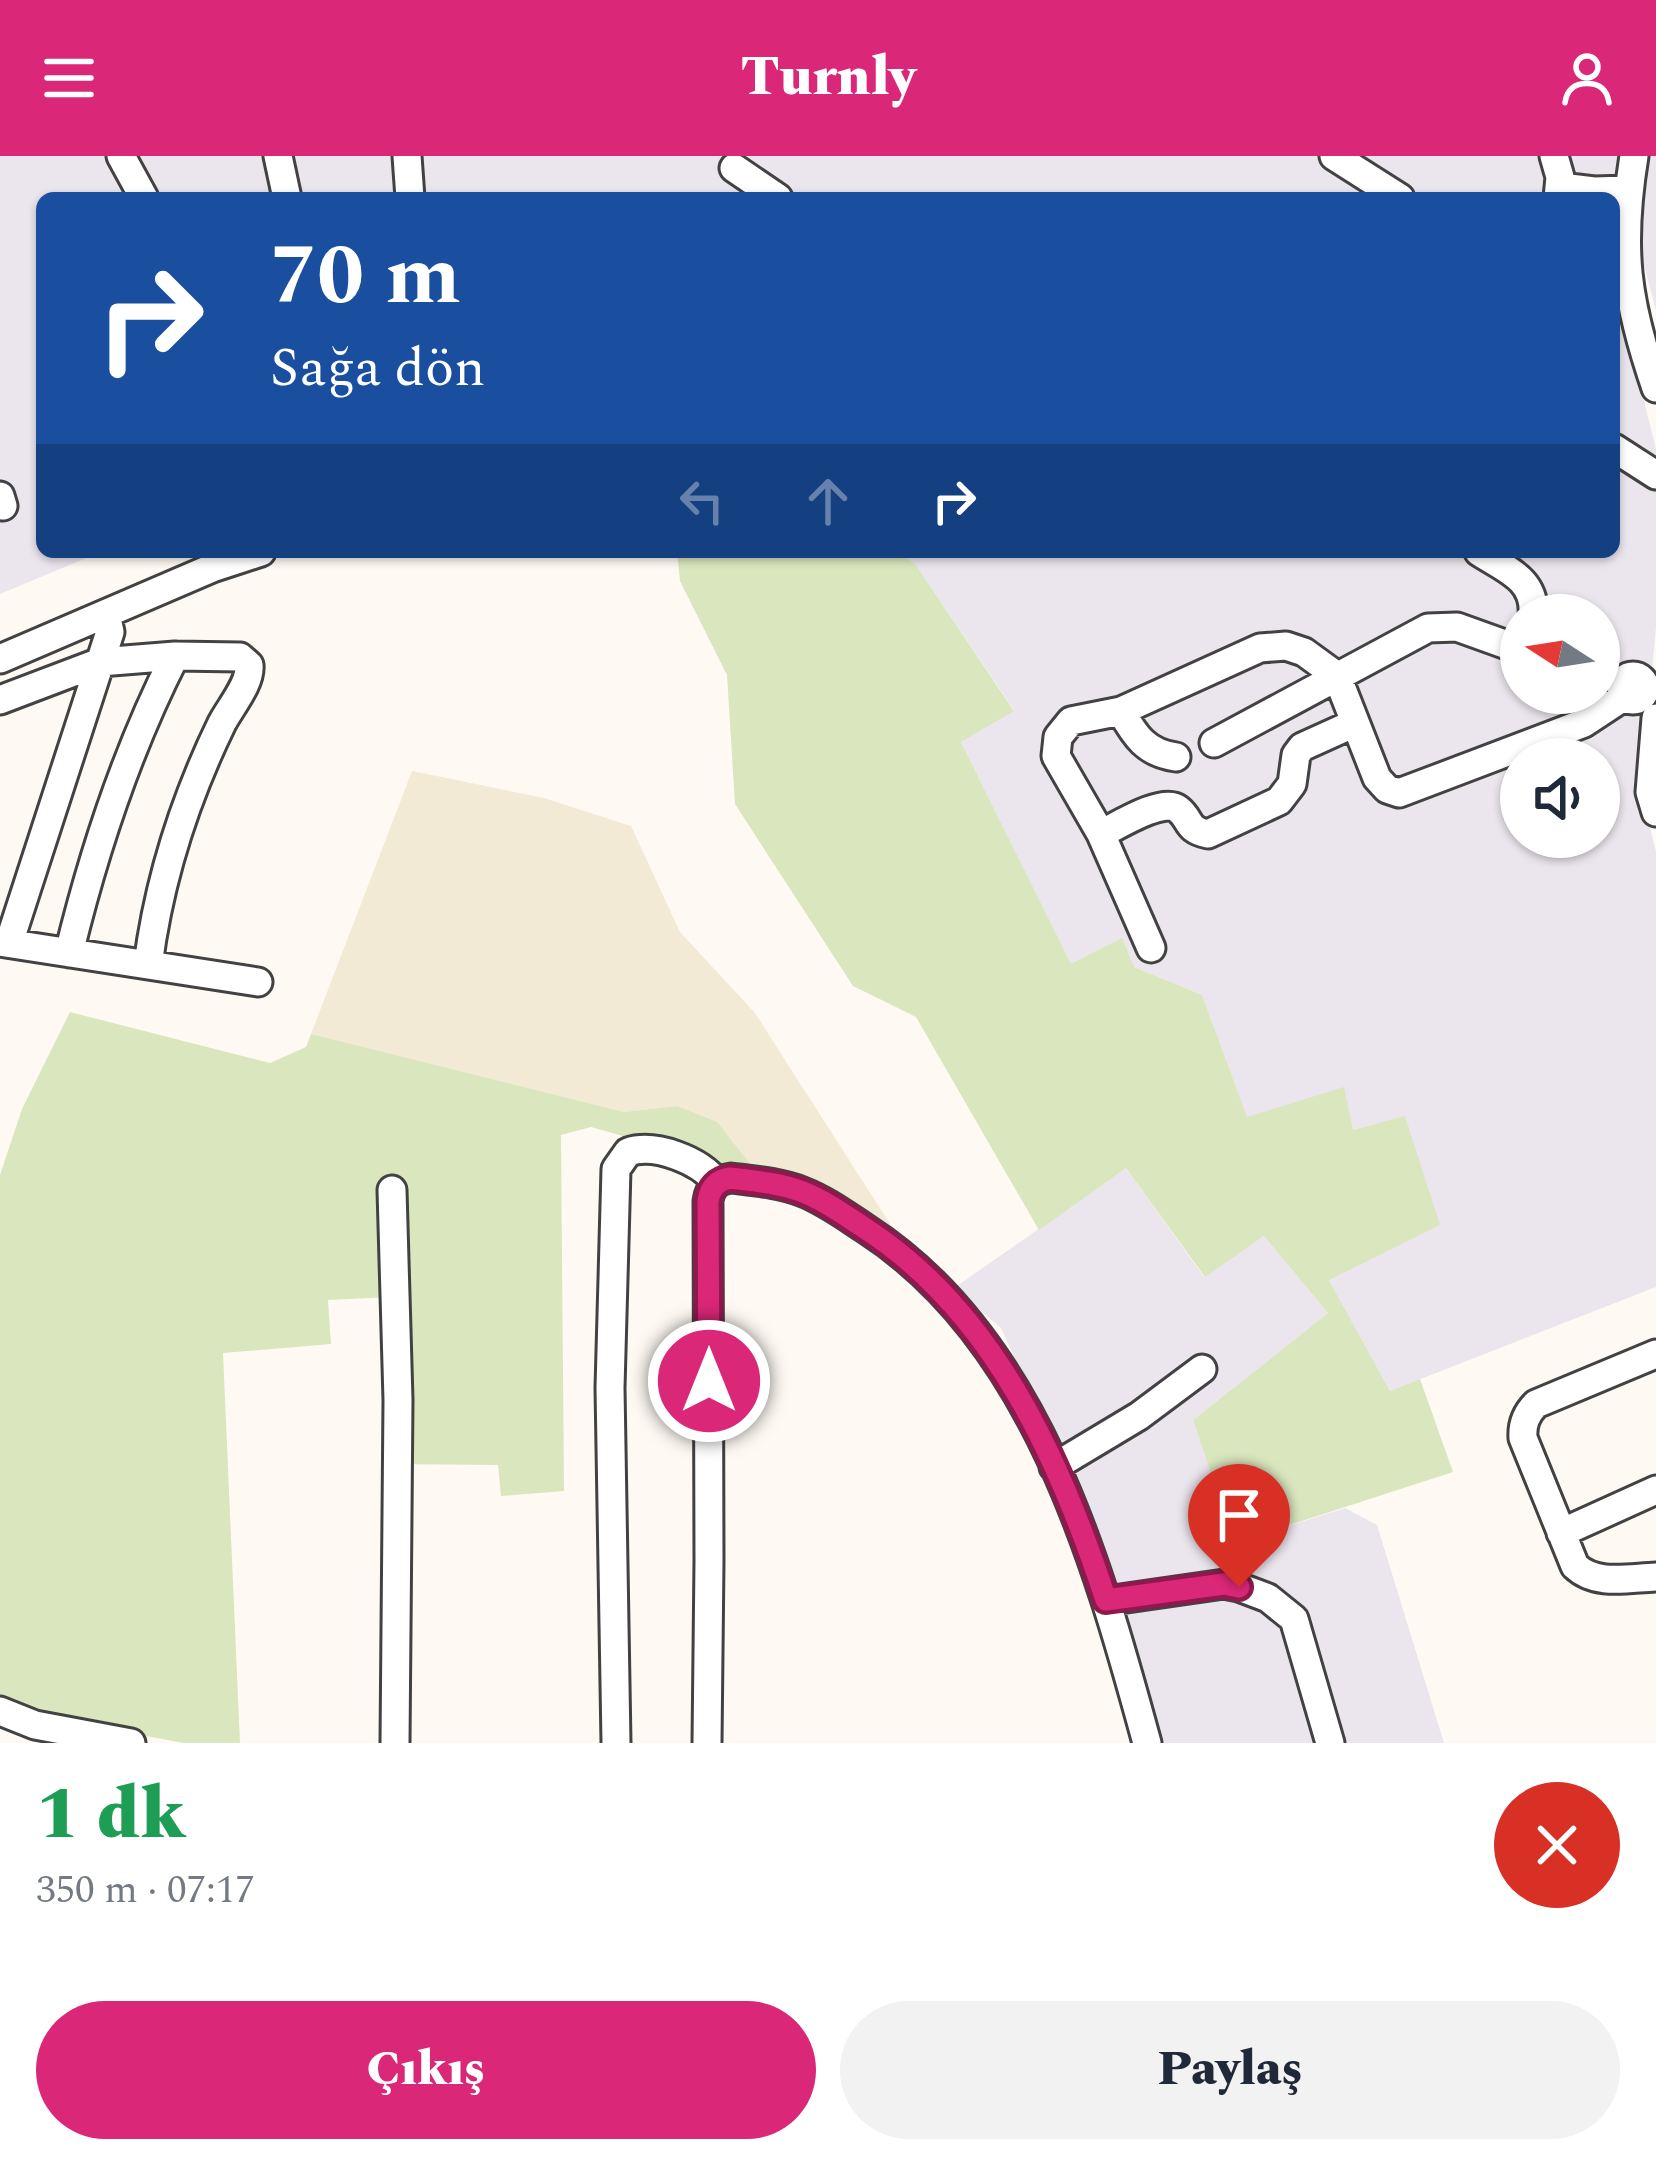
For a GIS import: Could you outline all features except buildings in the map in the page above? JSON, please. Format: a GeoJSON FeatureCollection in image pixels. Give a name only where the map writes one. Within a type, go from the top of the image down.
{"type":"FeatureCollection","features":[{"type":"Feature","properties":{"kind":"street"},"geometry":{"type":"LineString","coordinates":[[121,156],[141,192]]}},
{"type":"Feature","properties":{"kind":"street"},"geometry":{"type":"LineString","coordinates":[[278,156],[286,192]]}},
{"type":"Feature","properties":{"kind":"street"},"geometry":{"type":"LineString","coordinates":[[407,156],[410,192]]}},
{"type":"Feature","properties":{"kind":"street"},"geometry":{"type":"LineString","coordinates":[[1334,156],[1391,192]]}},
{"type":"Feature","properties":{"kind":"street"},"geometry":{"type":"LineString","coordinates":[[1554,156],[1560,192],[1628,190]]}},
{"type":"Feature","properties":{"kind":"street"},"geometry":{"type":"LineString","coordinates":[[1634,156],[1625,255],[1629,294],[1656,388]]}},
{"type":"Feature","properties":{"kind":"street"},"geometry":{"type":"LineString","coordinates":[[734,168],[769,192]]}},
{"type":"Feature","properties":{"kind":"street"},"geometry":{"type":"LineString","coordinates":[[1620,452],[1656,475]]}},
{"type":"Feature","properties":{"kind":"street"},"geometry":{"type":"LineString","coordinates":[[0,659],[243,558]]}},
{"type":"Feature","properties":{"kind":"street"},"geometry":{"type":"LineString","coordinates":[[1488,558],[1527,585],[1531,594]]}},
{"type":"Feature","properties":{"kind":"street"},"geometry":{"type":"LineString","coordinates":[[106,614],[110,632],[4,943],[259,982]]}},
{"type":"Feature","properties":{"kind":"street"},"geometry":{"type":"LineString","coordinates":[[1214,742],[1420,631],[1457,627],[1500,642]]}},
{"type":"Feature","properties":{"kind":"street"},"geometry":{"type":"LineString","coordinates":[[1151,948],[1101,834],[1055,755],[1056,746],[1071,721],[1121,711],[1268,646],[1295,648],[1336,676],[1377,778],[1387,790],[1400,793],[1584,723],[1636,695],[1656,812]]}},
{"type":"Feature","properties":{"kind":"street"},"geometry":{"type":"LineString","coordinates":[[69,953],[110,811],[175,656]]}},
{"type":"Feature","properties":{"kind":"street"},"geometry":{"type":"LineString","coordinates":[[0,700],[100,662],[175,656],[240,657],[247,662],[251,670],[209,749],[179,822],[159,895],[148,965]]}},
{"type":"Feature","properties":{"kind":"street"},"geometry":{"type":"LineString","coordinates":[[1121,711],[1146,746],[1176,757]]}},
{"type":"Feature","properties":{"kind":"street"},"geometry":{"type":"LineString","coordinates":[[1101,834],[1165,805],[1177,808],[1196,831],[1208,834],[1280,801],[1292,784],[1299,751],[1355,723]]}},
{"type":"Feature","properties":{"kind":"street"},"geometry":{"type":"LineString","coordinates":[[616,1743],[610,1388],[616,1169],[628,1152],[647,1149],[699,1164],[717,1183]]}},
{"type":"Feature","properties":{"kind":"street"},"geometry":{"type":"LineString","coordinates":[[707,1743],[708,1201],[712,1187],[730,1178],[801,1192],[889,1244],[957,1307],[990,1350],[1022,1404],[1075,1516],[1106,1600],[1148,1743]]}},
{"type":"Feature","properties":{"kind":"street"},"geometry":{"type":"LineString","coordinates":[[392,1190],[398,1400],[395,1743]]}},
{"type":"Feature","properties":{"kind":"street"},"geometry":{"type":"LineString","coordinates":[[1656,1354],[1536,1404],[1525,1419],[1523,1438],[1575,1566],[1598,1579],[1656,1577]]}},
{"type":"Feature","properties":{"kind":"street"},"geometry":{"type":"LineString","coordinates":[[1054,1467],[1139,1416],[1202,1369]]}},
{"type":"Feature","properties":{"kind":"street"},"geometry":{"type":"LineString","coordinates":[[1562,1533],[1656,1490]]}},
{"type":"Feature","properties":{"kind":"street"},"geometry":{"type":"LineString","coordinates":[[1106,1600],[1224,1584],[1268,1598],[1294,1619],[1330,1743]]}},
{"type":"Feature","properties":{"kind":"street"},"geometry":{"type":"LineString","coordinates":[[0,1711],[35,1725],[131,1743]]}},
{"type":"Feature","properties":{"kind":"shaded area"},"geometry":{"type":"Polygon","coordinates":[[[0,156],[1625,156],[1620,211],[1620,192],[36,192],[36,558],[87,558],[0,594],[0,156]]]}},
{"type":"Feature","properties":{"kind":"shaded area"},"geometry":{"type":"Polygon","coordinates":[[[1649,156],[1656,156],[1656,310],[1639,246],[1649,156]]]}},
{"type":"Feature","properties":{"kind":"shaded area"},"geometry":{"type":"Polygon","coordinates":[[[1620,305],[1656,449],[1656,627],[1641,789],[1656,852],[1656,1287],[1390,1391],[1329,1280],[1404,1117],[1352,1130],[1343,1088],[1247,1118],[1202,995],[1134,967],[1071,965],[961,742],[1014,710],[907,558],[1620,558],[1620,305]]]}},
{"type":"Feature","properties":{"kind":"shaded area"},"geometry":{"type":"Polygon","coordinates":[[[412,771],[544,798],[631,826],[680,932],[755,1013],[892,1227],[861,1243],[758,1174],[677,1106],[624,1112],[311,1034],[412,771]]]}},
{"type":"Feature","properties":{"kind":"shaded area"},"geometry":{"type":"Polygon","coordinates":[[[1126,1168],[1204,1277],[1264,1236],[1328,1313],[1193,1420],[1234,1543],[1345,1508],[1377,1525],[1444,1743],[1152,1743],[1116,1578],[1001,1328],[954,1288],[1126,1168]]]}},
{"type":"Feature","properties":{"kind":"green space"},"geometry":{"type":"Polygon","coordinates":[[[678,558],[907,558],[1014,711],[961,742],[1071,964],[1122,938],[1134,967],[1202,995],[1247,1117],[1344,1087],[1353,1130],[1405,1116],[1440,1225],[1329,1280],[1390,1391],[1420,1379],[1453,1472],[1234,1543],[1193,1420],[1328,1313],[1264,1236],[1205,1277],[1126,1168],[1039,1230],[916,1017],[853,986],[735,804],[727,675],[680,581],[678,558]]]}},
{"type":"Feature","properties":{"kind":"green space"},"geometry":{"type":"Polygon","coordinates":[[[70,1012],[270,1063],[306,1047],[311,1034],[624,1112],[677,1106],[717,1122],[758,1174],[591,1127],[561,1135],[564,1491],[501,1496],[498,1465],[391,1464],[392,1297],[328,1300],[331,1344],[223,1353],[240,1743],[184,1743],[37,1716],[0,1695],[0,1175],[22,1109],[70,1012]]]}},
{"type":"Feature","properties":{"kind":"route"},"geometry":{"type":"LineString","coordinates":[[709,1381],[708,1201],[712,1187],[730,1178],[801,1192],[889,1244],[936,1285],[974,1328],[1004,1372],[1054,1467],[1106,1600],[1224,1584],[1239,1587]]}}]}
